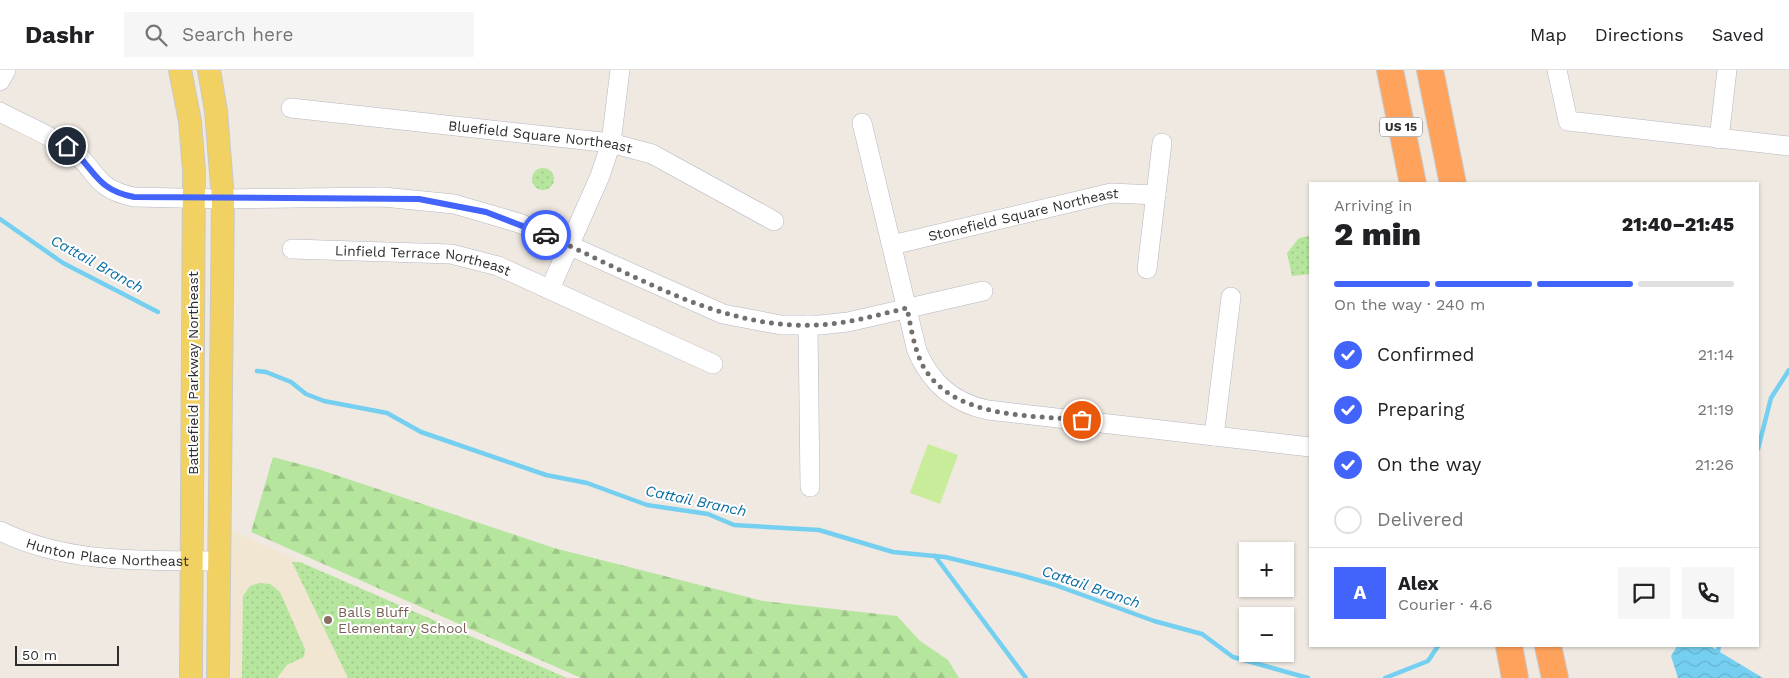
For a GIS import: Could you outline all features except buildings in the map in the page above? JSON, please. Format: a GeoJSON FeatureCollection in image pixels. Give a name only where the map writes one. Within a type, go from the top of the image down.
{"type":"FeatureCollection","features":[{"type":"Feature","properties":{"kind":"highway","name":"US 15"},"geometry":{"type":"LineString","coordinates":[[1390,70],[1413,182]]}},
{"type":"Feature","properties":{"kind":"highway","name":"US 15"},"geometry":{"type":"LineString","coordinates":[[1430,70],[1453,182]]}},
{"type":"Feature","properties":{"kind":"highway"},"geometry":{"type":"LineString","coordinates":[[1509,647],[1516,678]]}},
{"type":"Feature","properties":{"kind":"highway"},"geometry":{"type":"LineString","coordinates":[[1548,647],[1555,678]]}},
{"type":"Feature","properties":{"kind":"main road","name":"Battlefield Parkway Northeast"},"geometry":{"type":"LineString","coordinates":[[180,70],[193,148],[194,198],[191,678]]}},
{"type":"Feature","properties":{"kind":"main road","name":"Battlefield Parkway Northeast"},"geometry":{"type":"LineString","coordinates":[[209,70],[216,111],[223,199],[218,678]]}},
{"type":"Feature","properties":{"kind":"street"},"geometry":{"type":"LineString","coordinates":[[0,81],[6,70]]}},
{"type":"Feature","properties":{"kind":"street"},"geometry":{"type":"LineString","coordinates":[[550,289],[600,176],[611,142],[620,70]]}},
{"type":"Feature","properties":{"kind":"street"},"geometry":{"type":"LineString","coordinates":[[1556,70],[1568,121],[1789,146]]}},
{"type":"Feature","properties":{"kind":"street"},"geometry":{"type":"LineString","coordinates":[[1719,139],[1727,70]]}},
{"type":"Feature","properties":{"kind":"street","name":"Bluefield Square Northeast"},"geometry":{"type":"LineString","coordinates":[[292,108],[611,142],[652,154],[774,221]]}},
{"type":"Feature","properties":{"kind":"street"},"geometry":{"type":"LineString","coordinates":[[0,112],[67,146],[81,157],[96,180],[120,194],[134,197],[223,199],[383,197],[419,199],[486,212],[519,223],[724,314],[752,321],[808,325],[848,322],[983,291]]}},
{"type":"Feature","properties":{"kind":"street"},"geometry":{"type":"LineString","coordinates":[[862,123],[917,351],[924,367],[935,382],[962,402],[988,410],[1309,447]]}},
{"type":"Feature","properties":{"kind":"street"},"geometry":{"type":"LineString","coordinates":[[1147,269],[1162,143]]}},
{"type":"Feature","properties":{"kind":"street","name":"Stonefield Square Northeast"},"geometry":{"type":"LineString","coordinates":[[892,245],[1111,193],[1156,195]]}},
{"type":"Feature","properties":{"kind":"street","name":"Linfield Terrace Northeast"},"geometry":{"type":"LineString","coordinates":[[292,249],[451,254],[498,266],[713,364]]}},
{"type":"Feature","properties":{"kind":"street"},"geometry":{"type":"LineString","coordinates":[[1214,436],[1231,296]]}},
{"type":"Feature","properties":{"kind":"street"},"geometry":{"type":"LineString","coordinates":[[808,325],[810,488]]}},
{"type":"Feature","properties":{"kind":"street","name":"Hunton Place Northeast"},"geometry":{"type":"LineString","coordinates":[[0,531],[41,548],[72,556],[108,560],[220,561]]}},
{"type":"Feature","properties":{"kind":"shaded area","name":"Balls Bluff Elementary School"},"geometry":{"type":"Polygon","coordinates":[[[229,529],[300,562],[552,678],[231,678],[229,529]]]}},
{"type":"Feature","properties":{"kind":"green space"},"geometry":{"type":"Polygon","coordinates":[[[543,168],[551,171],[554,179],[551,187],[543,190],[535,187],[532,179],[535,171],[543,168]]]}},
{"type":"Feature","properties":{"kind":"green space"},"geometry":{"type":"Polygon","coordinates":[[[1309,236],[1309,274],[1292,276],[1287,253],[1299,238],[1309,236]]]}},
{"type":"Feature","properties":{"kind":"green space"},"geometry":{"type":"Polygon","coordinates":[[[928,444],[958,455],[940,504],[910,493],[928,444]]]}},
{"type":"Feature","properties":{"kind":"green space"},"geometry":{"type":"Polygon","coordinates":[[[273,457],[318,469],[554,548],[763,601],[897,616],[920,641],[948,660],[959,678],[581,678],[251,532],[273,457]]]}},
{"type":"Feature","properties":{"kind":"green space"},"geometry":{"type":"Polygon","coordinates":[[[292,562],[300,562],[567,678],[348,678],[292,562]]]}},
{"type":"Feature","properties":{"kind":"green space"},"geometry":{"type":"Polygon","coordinates":[[[259,583],[270,584],[280,592],[305,649],[304,657],[287,665],[277,678],[242,678],[243,596],[250,586],[259,583]]]}},
{"type":"Feature","properties":{"kind":"water"},"geometry":{"type":"Polygon","coordinates":[[[1676,647],[1712,647],[1763,678],[1678,678],[1671,656],[1676,647]]]}},
{"type":"Feature","properties":{"kind":"waterway","name":"Cattail Branch"},"geometry":{"type":"LineString","coordinates":[[0,219],[63,263],[158,312]]}},
{"type":"Feature","properties":{"kind":"waterway"},"geometry":{"type":"LineString","coordinates":[[1759,445],[1771,398],[1789,370]]}},
{"type":"Feature","properties":{"kind":"waterway","name":"Cattail Branch"},"geometry":{"type":"LineString","coordinates":[[257,371],[266,372],[291,382],[306,394],[324,401],[387,413],[421,432],[546,475],[587,483],[647,505],[708,514],[734,525],[819,530],[893,552],[945,557],[1020,575],[1055,585],[1154,621],[1202,634],[1233,657],[1308,678]]}},
{"type":"Feature","properties":{"kind":"waterway"},"geometry":{"type":"LineString","coordinates":[[935,556],[1026,678]]}},
{"type":"Feature","properties":{"kind":"waterway","name":"Cattail Branch"},"geometry":{"type":"LineString","coordinates":[[1385,678],[1428,661],[1437,647]]}},
{"type":"Feature","properties":{"kind":"waterway"},"geometry":{"type":"LineString","coordinates":[[1718,651],[1719,647]]}},
{"type":"Feature","properties":{"kind":"way so far"},"geometry":{"type":"LineString","coordinates":[[546,235],[696,303],[724,314],[752,321],[781,325],[820,325],[848,322],[907,308],[917,351],[924,367],[935,382],[948,394],[962,402],[988,410],[1082,420]]}},
{"type":"Feature","properties":{"kind":"place","name":"Balls Bluff Elementary School"},"geometry":{"type":"Point","coordinates":[328,620]}},
{"type":"Feature","properties":{"kind":"route"},"geometry":{"type":"LineString","coordinates":[[67,146],[81,157],[96,180],[120,194],[134,197],[223,199],[383,197],[419,199],[454,204],[486,212],[519,223],[546,235]]}}]}
